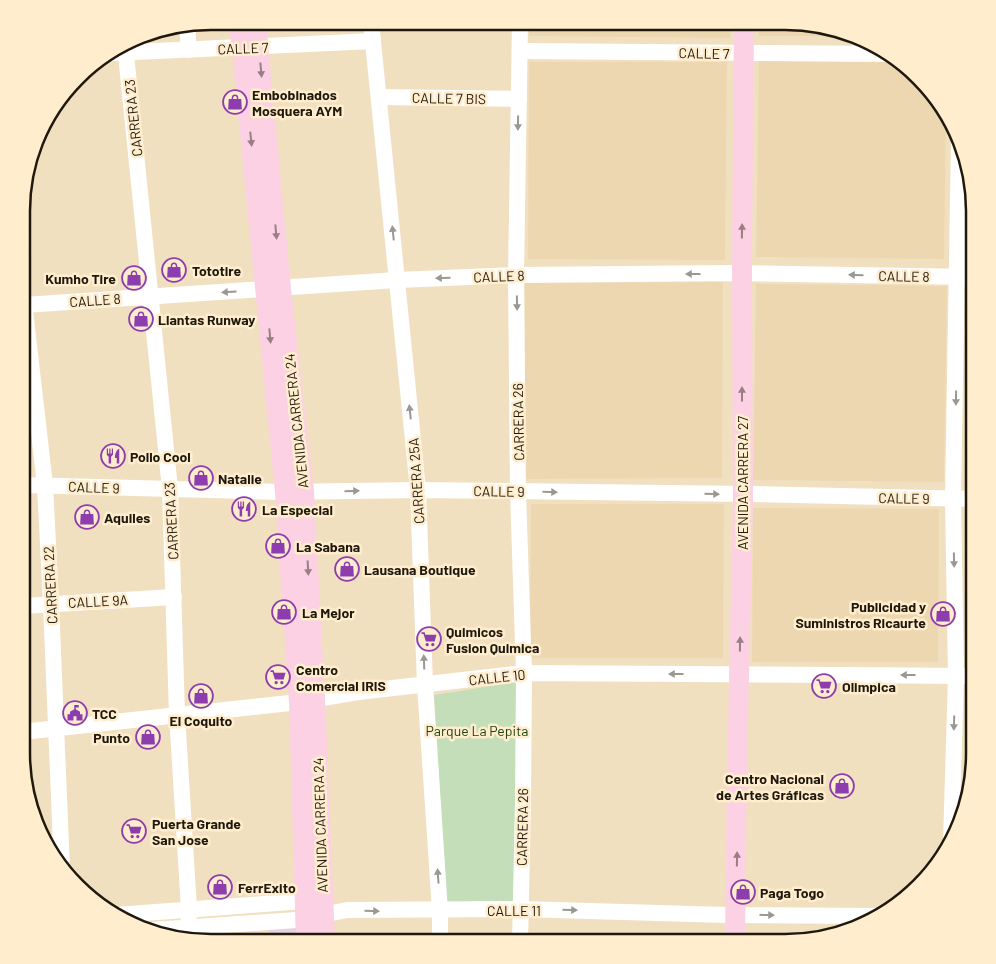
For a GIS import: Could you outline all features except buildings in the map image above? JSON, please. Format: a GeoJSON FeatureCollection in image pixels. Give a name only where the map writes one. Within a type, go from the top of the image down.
{"type":"FeatureCollection","features":[{"type":"Feature","properties":{"kind":"main road","name":"AVENIDA CARRERA 24"},"geometry":{"type":"LineString","coordinates":[[243,30],[250,47],[294,492],[307,700],[312,912],[308,934]]}},
{"type":"Feature","properties":{"kind":"main road","name":"AVENIDA CARRERA 24"},"geometry":{"type":"LineString","coordinates":[[250,47],[254,30]]}},
{"type":"Feature","properties":{"kind":"main road","name":"AVENIDA CARRERA 27"},"geometry":{"type":"LineString","coordinates":[[735,934],[743,494],[744,30]]}},
{"type":"Feature","properties":{"kind":"main road","name":"AVENIDA CARRERA 24"},"geometry":{"type":"LineString","coordinates":[[312,912],[322,934]]}},
{"type":"Feature","properties":{"kind":"street","name":"CARRERA 25A"},"geometry":{"type":"LineString","coordinates":[[372,30],[418,490],[425,685],[440,934]]}},
{"type":"Feature","properties":{"kind":"street","name":"CARRERA 26"},"geometry":{"type":"LineString","coordinates":[[520,30],[516,275],[518,492],[524,673],[524,802],[520,934]]}},
{"type":"Feature","properties":{"kind":"street"},"geometry":{"type":"LineString","coordinates":[[188,32],[190,50]]}},
{"type":"Feature","properties":{"kind":"street","name":"CALLE 7"},"geometry":{"type":"LineString","coordinates":[[129,50],[190,50],[373,41]]}},
{"type":"Feature","properties":{"kind":"street","name":"CALLE 7"},"geometry":{"type":"LineString","coordinates":[[520,51],[876,54]]}},
{"type":"Feature","properties":{"kind":"street","name":"CARRERA 23"},"geometry":{"type":"LineString","coordinates":[[121,53],[152,296],[170,489],[177,715],[189,910],[188,932]]}},
{"type":"Feature","properties":{"kind":"street","name":"CALLE 7 BIS"},"geometry":{"type":"LineString","coordinates":[[379,97],[518,100]]}},
{"type":"Feature","properties":{"kind":"street"},"geometry":{"type":"LineString","coordinates":[[952,823],[956,676],[953,499],[959,161]]}},
{"type":"Feature","properties":{"kind":"street","name":"CALLE 8"},"geometry":{"type":"LineString","coordinates":[[30,304],[397,280],[516,275],[742,274],[966,277]]}},
{"type":"Feature","properties":{"kind":"street","name":"CARRERA 22"},"geometry":{"type":"LineString","coordinates":[[30,358],[44,485],[52,604],[61,856]]}},
{"type":"Feature","properties":{"kind":"street","name":"CALLE 9"},"geometry":{"type":"LineString","coordinates":[[30,485],[294,492],[418,490],[966,499]]}},
{"type":"Feature","properties":{"kind":"street","name":"CALLE 9A"},"geometry":{"type":"LineString","coordinates":[[30,605],[174,597]]}},
{"type":"Feature","properties":{"kind":"street","name":"CALLE 10"},"geometry":{"type":"LineString","coordinates":[[30,731],[524,673],[966,676]]}},
{"type":"Feature","properties":{"kind":"street","name":"CALLE 11"},"geometry":{"type":"LineString","coordinates":[[129,914],[189,910],[312,912],[520,909],[736,915],[863,916]]}},
{"type":"Feature","properties":{"kind":"street","name":"CALLE 11"},"geometry":{"type":"LineString","coordinates":[[193,933],[312,912]]}},
{"type":"Feature","properties":{"kind":"shaded area"},"geometry":{"type":"Polygon","coordinates":[[[529,30],[731,30],[730,38],[529,36],[529,30]]]}},
{"type":"Feature","properties":{"kind":"shaded area"},"geometry":{"type":"Polygon","coordinates":[[[759,30],[797,30],[832,36],[759,36],[759,30]]]}},
{"type":"Feature","properties":{"kind":"shaded area"},"geometry":{"type":"Polygon","coordinates":[[[759,61],[888,62],[913,83],[929,101],[946,128],[944,259],[756,257],[759,61]]]}},
{"type":"Feature","properties":{"kind":"shaded area"},"geometry":{"type":"Polygon","coordinates":[[[529,62],[727,62],[725,260],[528,259],[529,62]]]}},
{"type":"Feature","properties":{"kind":"shaded area"},"geometry":{"type":"Polygon","coordinates":[[[965,195],[966,262],[964,262],[965,195]]]}},
{"type":"Feature","properties":{"kind":"shaded area"},"geometry":{"type":"Polygon","coordinates":[[[723,282],[722,478],[525,479],[525,283],[723,282]]]}},
{"type":"Feature","properties":{"kind":"shaded area"},"geometry":{"type":"Polygon","coordinates":[[[756,284],[947,286],[944,482],[753,480],[756,284]]]}},
{"type":"Feature","properties":{"kind":"shaded area"},"geometry":{"type":"Polygon","coordinates":[[[966,415],[966,479],[965,479],[966,415]]]}},
{"type":"Feature","properties":{"kind":"shaded area"},"geometry":{"type":"Polygon","coordinates":[[[531,504],[724,504],[723,658],[530,658],[531,504]]]}},
{"type":"Feature","properties":{"kind":"shaded area"},"geometry":{"type":"Polygon","coordinates":[[[753,508],[939,509],[938,662],[752,662],[753,508]]]}},
{"type":"Feature","properties":{"kind":"shaded area"},"geometry":{"type":"Polygon","coordinates":[[[269,926],[296,926],[300,934],[269,934],[269,926]]]}},
{"type":"Feature","properties":{"kind":"green space"},"geometry":{"type":"Polygon","coordinates":[[[965,513],[966,513],[966,661],[965,513]]]}},
{"type":"Feature","properties":{"kind":"green space","name":"Parque La Pepita"},"geometry":{"type":"Polygon","coordinates":[[[518,682],[515,903],[447,904],[434,695],[518,682]]]}},
{"type":"Feature","properties":{"kind":"place","name":"Embobinados Mosquera AYM"},"geometry":{"type":"Point","coordinates":[235,102]}},
{"type":"Feature","properties":{"kind":"place","name":"Tototire"},"geometry":{"type":"Point","coordinates":[174,270]}},
{"type":"Feature","properties":{"kind":"place","name":"Kumho Tire"},"geometry":{"type":"Point","coordinates":[134,278]}},
{"type":"Feature","properties":{"kind":"place","name":"Llantas Runway"},"geometry":{"type":"Point","coordinates":[141,319]}},
{"type":"Feature","properties":{"kind":"place","name":"Pollo Cool"},"geometry":{"type":"Point","coordinates":[113,456]}},
{"type":"Feature","properties":{"kind":"place","name":"Natalie"},"geometry":{"type":"Point","coordinates":[201,478]}},
{"type":"Feature","properties":{"kind":"place","name":"La Especial"},"geometry":{"type":"Point","coordinates":[244,509]}},
{"type":"Feature","properties":{"kind":"place","name":"Aquiles"},"geometry":{"type":"Point","coordinates":[87,517]}},
{"type":"Feature","properties":{"kind":"place","name":"La Sabana"},"geometry":{"type":"Point","coordinates":[278,546]}},
{"type":"Feature","properties":{"kind":"place","name":"Lausana Boutique"},"geometry":{"type":"Point","coordinates":[347,569]}},
{"type":"Feature","properties":{"kind":"place","name":"La Mejor"},"geometry":{"type":"Point","coordinates":[284,612]}},
{"type":"Feature","properties":{"kind":"place","name":"Publicidad y Suministros Ricaurte"},"geometry":{"type":"Point","coordinates":[943,614]}},
{"type":"Feature","properties":{"kind":"place","name":"Quimicos Fusion Quimica"},"geometry":{"type":"Point","coordinates":[429,639]}},
{"type":"Feature","properties":{"kind":"place","name":"Centro Comercial IRIS"},"geometry":{"type":"Point","coordinates":[278,677]}},
{"type":"Feature","properties":{"kind":"place","name":"Olimpica"},"geometry":{"type":"Point","coordinates":[824,686]}},
{"type":"Feature","properties":{"kind":"place","name":"El Coquito"},"geometry":{"type":"Point","coordinates":[201,696]}},
{"type":"Feature","properties":{"kind":"place","name":"TCC"},"geometry":{"type":"Point","coordinates":[75,713]}},
{"type":"Feature","properties":{"kind":"place","name":"Punto"},"geometry":{"type":"Point","coordinates":[148,737]}},
{"type":"Feature","properties":{"kind":"place","name":"Centro Nacional de Artes Gráficas"},"geometry":{"type":"Point","coordinates":[842,786]}},
{"type":"Feature","properties":{"kind":"place","name":"Puerta Grande San Jose"},"geometry":{"type":"Point","coordinates":[134,831]}},
{"type":"Feature","properties":{"kind":"place","name":"FerrExito"},"geometry":{"type":"Point","coordinates":[220,887]}},
{"type":"Feature","properties":{"kind":"place","name":"Paga Togo"},"geometry":{"type":"Point","coordinates":[743,892]}}]}
